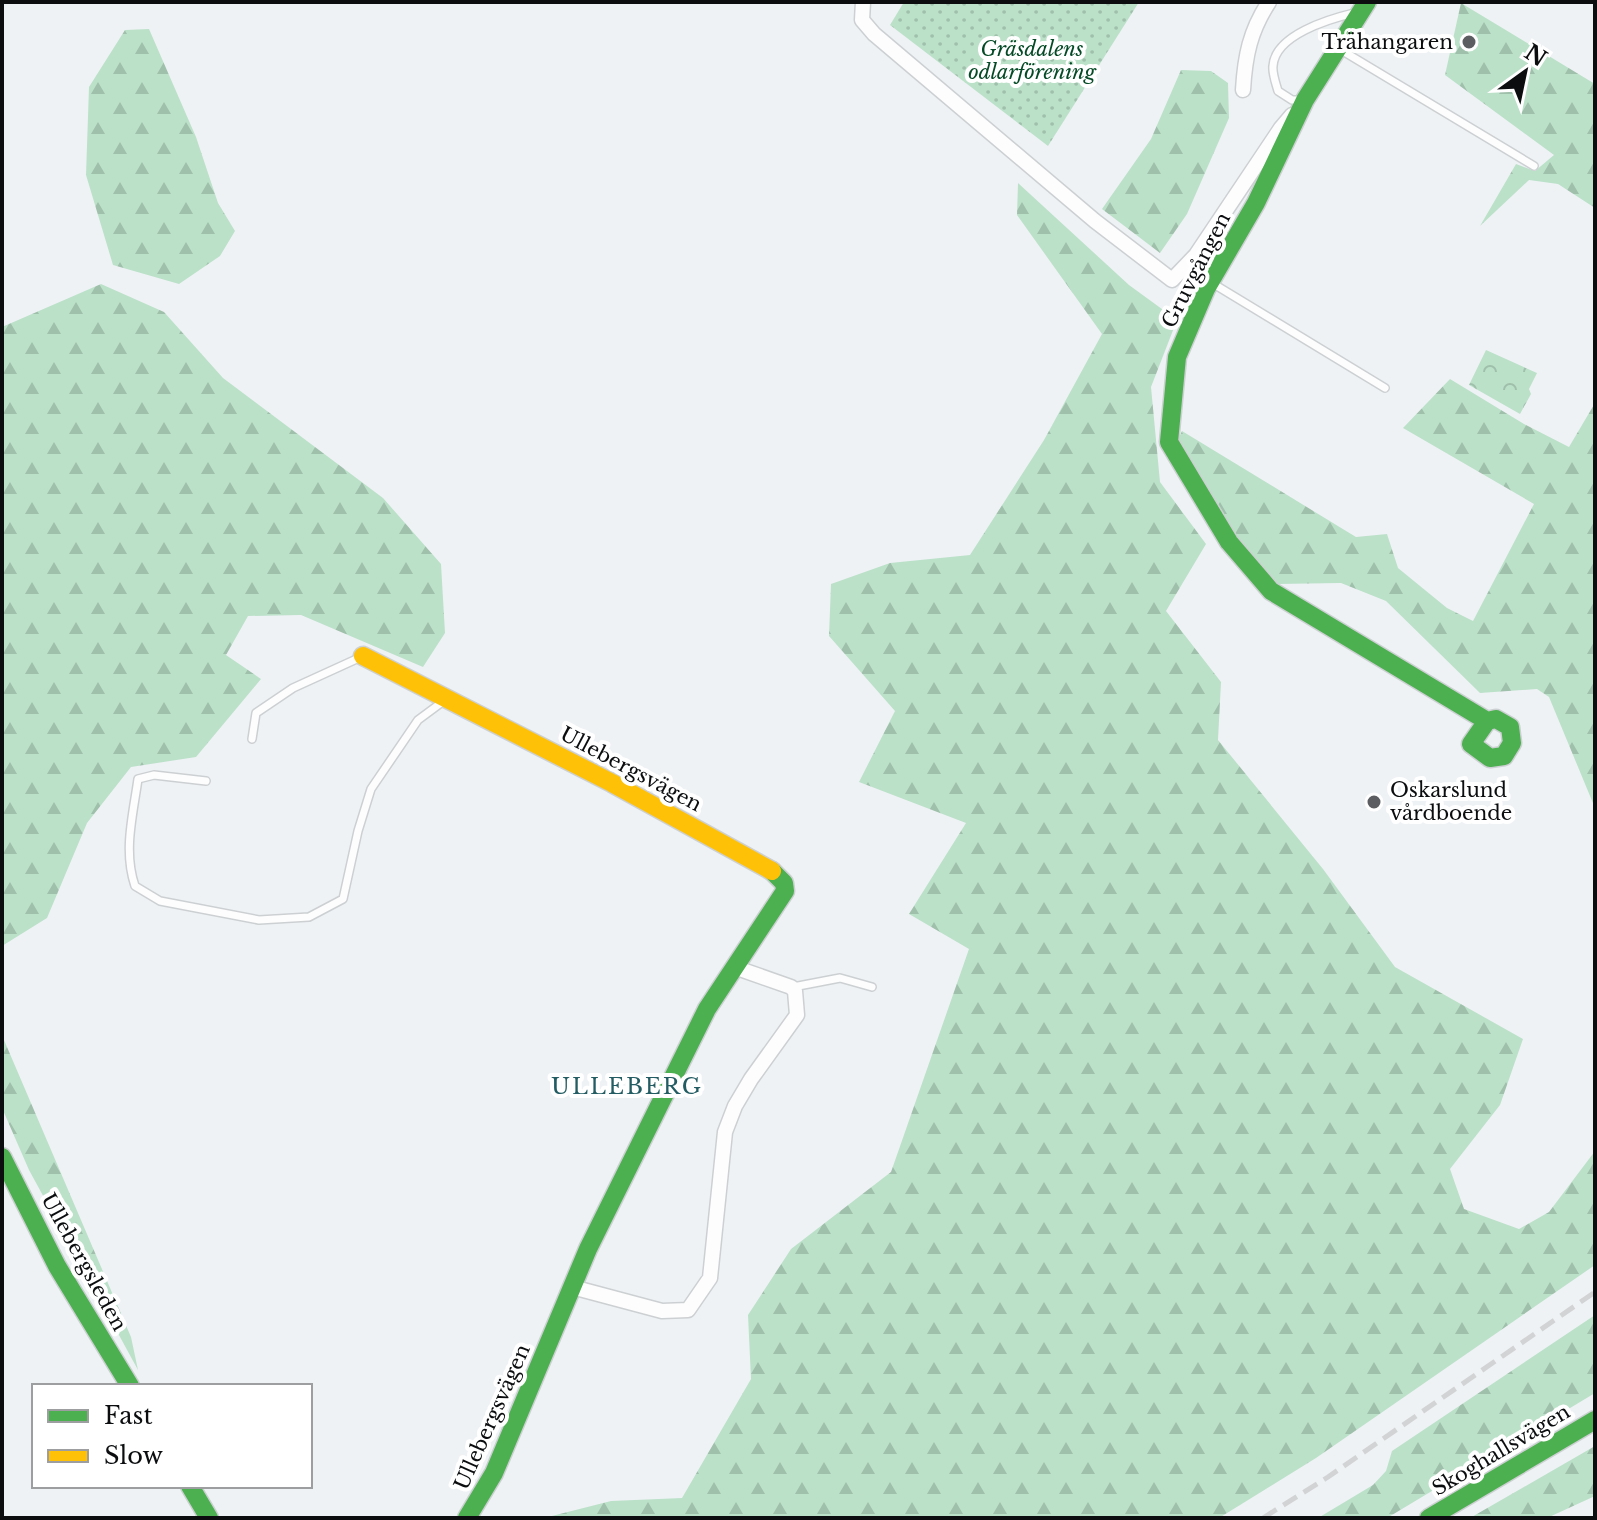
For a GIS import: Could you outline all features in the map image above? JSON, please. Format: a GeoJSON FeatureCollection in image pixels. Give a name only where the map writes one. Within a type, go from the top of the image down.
{"type":"FeatureCollection","features":[{"type":"Feature","properties":{"kind":"street"},"geometry":{"type":"LineString","coordinates":[[863,2],[862,20],[874,34],[1095,221],[1172,280],[1196,255],[1281,128],[1305,100]]}},
{"type":"Feature","properties":{"kind":"street"},"geometry":{"type":"LineString","coordinates":[[1243,90],[1245,53],[1256,21],[1269,2]]}},
{"type":"Feature","properties":{"kind":"street","name":"Gruvgången"},"geometry":{"type":"LineString","coordinates":[[1364,7],[1305,100],[1256,203],[1210,282],[1177,357],[1169,442],[1229,542],[1271,591],[1487,721]]}},
{"type":"Feature","properties":{"kind":"street","name":"Ullebergsvägen"},"geometry":{"type":"LineString","coordinates":[[363,656],[612,783],[772,871],[784,883],[785,891],[707,1009],[572,1287],[494,1473],[467,1518]]}},
{"type":"Feature","properties":{"kind":"street"},"geometry":{"type":"LineString","coordinates":[[572,1287],[662,1311],[688,1310],[710,1278],[725,1132],[751,1079],[797,1015],[795,991],[791,987],[734,967]]}},
{"type":"Feature","properties":{"kind":"street","name":"Ullebergsleden"},"geometry":{"type":"LineString","coordinates":[[2,1157],[57,1266],[129,1384]]}},
{"type":"Feature","properties":{"kind":"street","name":"Skoghallsvägen"},"geometry":{"type":"LineString","coordinates":[[1429,1518],[1595,1420]]}},
{"type":"Feature","properties":{"kind":"street"},"geometry":{"type":"LineString","coordinates":[[191,1488],[209,1518]]}},
{"type":"Feature","properties":{"kind":"lane"},"geometry":{"type":"LineString","coordinates":[[1305,100],[1292,100],[1278,91],[1272,65],[1281,48],[1320,22],[1364,7]]}},
{"type":"Feature","properties":{"kind":"lane"},"geometry":{"type":"LineString","coordinates":[[1339,49],[1534,166]]}},
{"type":"Feature","properties":{"kind":"lane"},"geometry":{"type":"LineString","coordinates":[[1210,282],[1385,388]]}},
{"type":"Feature","properties":{"kind":"lane"},"geometry":{"type":"LineString","coordinates":[[252,739],[256,713],[293,688],[363,656]]}},
{"type":"Feature","properties":{"kind":"lane"},"geometry":{"type":"LineString","coordinates":[[206,781],[154,775],[138,779],[128,849],[135,886],[160,901],[244,918],[309,917],[343,899],[371,789],[418,720],[447,698]]}},
{"type":"Feature","properties":{"kind":"lane"},"geometry":{"type":"LineString","coordinates":[[791,987],[840,978],[872,987]]}},
{"type":"Feature","properties":{"kind":"green space","name":"Gräsdalens odlarförening"},"geometry":{"type":"Polygon","coordinates":[[[904,2],[1139,2],[1048,146],[890,25],[904,2]]]}},
{"type":"Feature","properties":{"kind":"green space"},"geometry":{"type":"Polygon","coordinates":[[[1461,3],[1595,84],[1595,208],[1558,184],[1529,180],[1480,226],[1516,164],[1535,171],[1554,155],[1445,75],[1461,3]]]}},
{"type":"Feature","properties":{"kind":"green space"},"geometry":{"type":"Polygon","coordinates":[[[149,29],[196,137],[218,203],[235,231],[220,256],[179,284],[113,265],[86,175],[89,87],[125,30],[149,29]]]}},
{"type":"Feature","properties":{"kind":"green space"},"geometry":{"type":"Polygon","coordinates":[[[1181,70],[1211,71],[1228,83],[1229,118],[1187,214],[1160,253],[1102,209],[1151,139],[1181,70]]]}},
{"type":"Feature","properties":{"kind":"green space"},"geometry":{"type":"Polygon","coordinates":[[[1018,183],[1129,285],[1177,320],[1151,387],[1160,482],[1206,544],[1166,611],[1221,682],[1218,740],[1323,869],[1395,967],[1523,1039],[1500,1105],[1450,1169],[1464,1209],[1519,1229],[1549,1212],[1595,1151],[1595,1265],[1316,1458],[1219,1518],[544,1518],[611,1501],[682,1498],[751,1379],[748,1315],[791,1249],[891,1172],[969,949],[909,914],[966,823],[859,782],[895,711],[829,636],[831,584],[890,563],[970,555],[1044,440],[1102,334],[1017,215],[1018,183]]]}},
{"type":"Feature","properties":{"kind":"green space"},"geometry":{"type":"Polygon","coordinates":[[[101,284],[164,312],[223,378],[383,498],[441,564],[445,633],[423,667],[301,615],[248,616],[226,655],[261,679],[196,757],[131,767],[87,823],[47,918],[2,946],[2,327],[101,284]]]}},
{"type":"Feature","properties":{"kind":"green space"},"geometry":{"type":"Polygon","coordinates":[[[1486,350],[1537,373],[1529,389],[1531,394],[1520,414],[1469,385],[1486,350]]]}},
{"type":"Feature","properties":{"kind":"green space"},"geometry":{"type":"Polygon","coordinates":[[[1450,379],[1569,447],[1595,403],[1595,808],[1549,697],[1537,689],[1480,693],[1386,601],[1341,583],[1278,584],[1237,543],[1176,444],[1182,431],[1356,537],[1387,534],[1398,568],[1447,608],[1473,621],[1534,504],[1403,428],[1450,379]]]}},
{"type":"Feature","properties":{"kind":"green space"},"geometry":{"type":"Polygon","coordinates":[[[2,1039],[131,1337],[138,1370],[29,1170],[2,1108],[2,1039]]]}},
{"type":"Feature","properties":{"kind":"green space"},"geometry":{"type":"Polygon","coordinates":[[[1595,1315],[1595,1393],[1387,1518],[1318,1518],[1373,1485],[1386,1471],[1392,1451],[1595,1315]]]}},
{"type":"Feature","properties":{"kind":"green space"},"geometry":{"type":"Polygon","coordinates":[[[1595,1446],[1595,1496],[1547,1518],[1470,1518],[1595,1446]]]}},
{"type":"Feature","properties":{"kind":"railway"},"geometry":{"type":"LineString","coordinates":[[1263,1518],[1328,1477],[1595,1292]]}},
{"type":"Feature","properties":{"kind":"traffic: fast"},"geometry":{"type":"LineString","coordinates":[[1367,2],[1305,100],[1256,203],[1206,289],[1177,357],[1169,442],[1229,542],[1271,591],[1487,721],[1496,719],[1510,727],[1512,743],[1504,756],[1490,758],[1471,744],[1487,721]]}},
{"type":"Feature","properties":{"kind":"traffic: fast"},"geometry":{"type":"LineString","coordinates":[[467,1518],[494,1473],[588,1249],[707,1009],[785,891],[784,883],[772,871]]}},
{"type":"Feature","properties":{"kind":"traffic: fast"},"geometry":{"type":"LineString","coordinates":[[2,1157],[57,1266],[129,1384]]}},
{"type":"Feature","properties":{"kind":"traffic: fast"},"geometry":{"type":"LineString","coordinates":[[1429,1518],[1595,1420]]}},
{"type":"Feature","properties":{"kind":"traffic: fast"},"geometry":{"type":"LineString","coordinates":[[191,1488],[209,1518]]}},
{"type":"Feature","properties":{"kind":"traffic: slow"},"geometry":{"type":"LineString","coordinates":[[363,656],[612,783],[772,871]]}},
{"type":"Feature","properties":{"kind":"place","name":"Trähangaren"},"geometry":{"type":"Point","coordinates":[1469,42]}},
{"type":"Feature","properties":{"kind":"place","name":"Oskarslund vårdboende"},"geometry":{"type":"Point","coordinates":[1374,802]}},
{"type":"Feature","properties":{"kind":"district","name":"ULLEBERG"},"geometry":{"type":"Point","coordinates":[627,1086]}}]}
